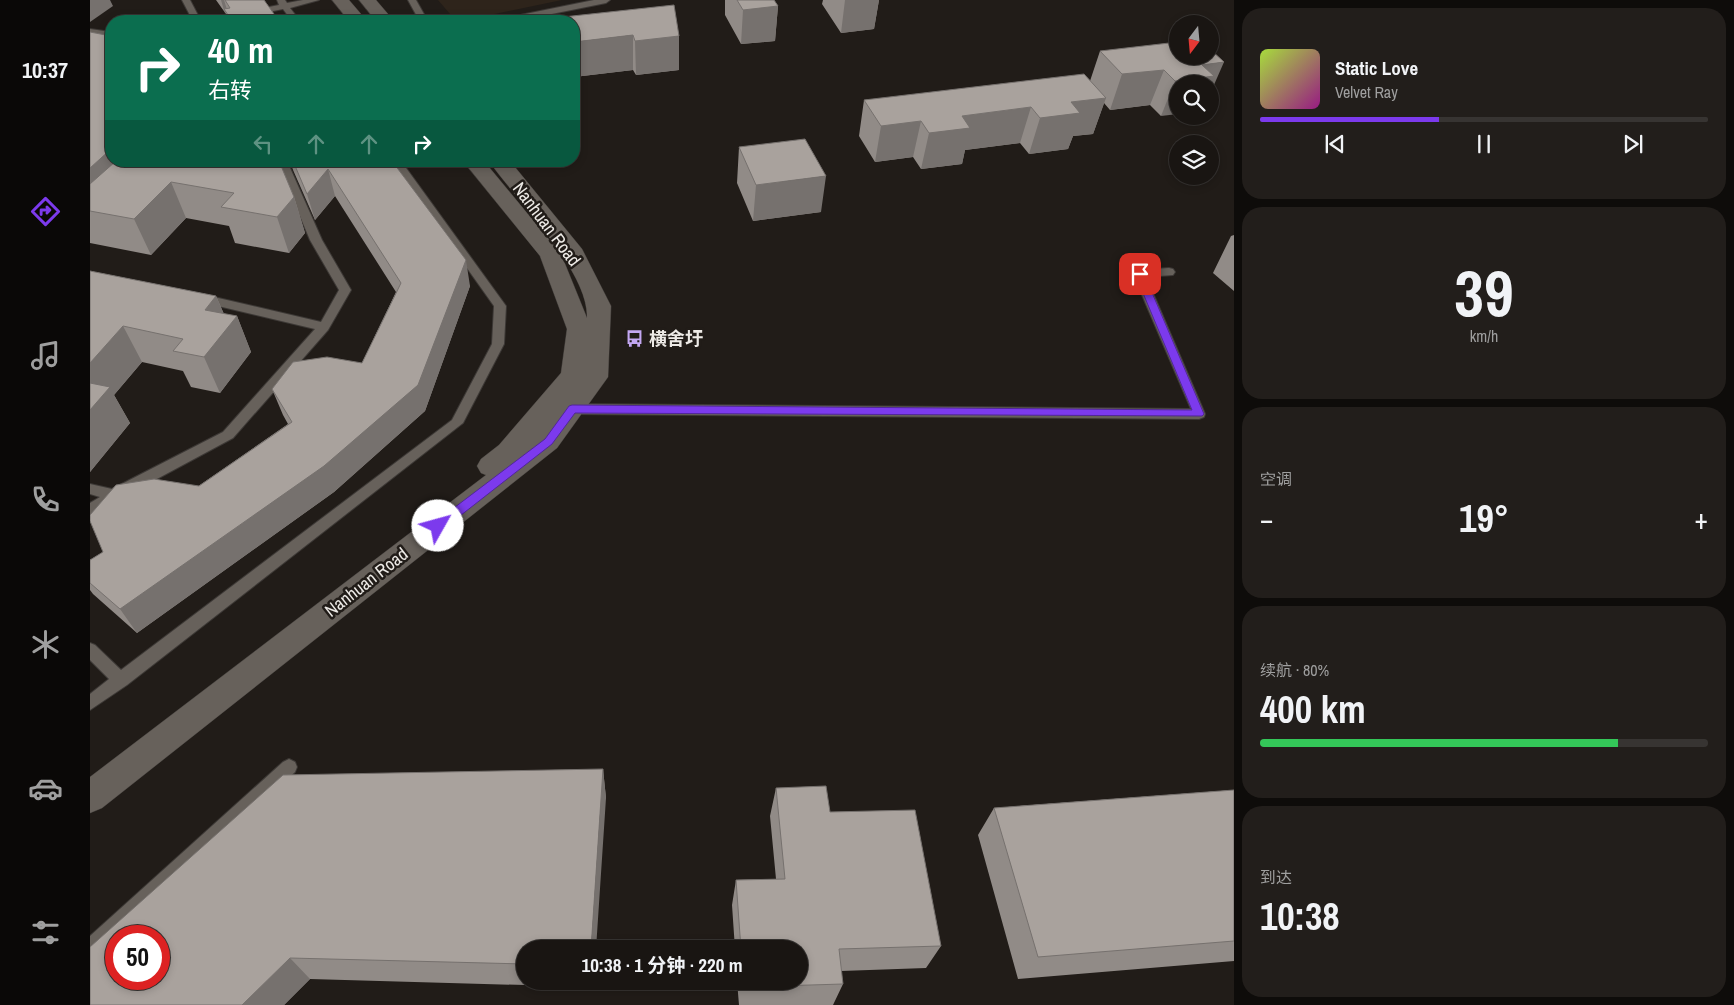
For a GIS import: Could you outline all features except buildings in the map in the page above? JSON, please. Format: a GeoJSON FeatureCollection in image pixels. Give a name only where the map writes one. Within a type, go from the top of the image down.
{"type":"FeatureCollection","features":[{"type":"Feature","properties":{"kind":"main road"},"geometry":{"type":"LineString","coordinates":[[340,0],[353,15]]}},
{"type":"Feature","properties":{"kind":"main road"},"geometry":{"type":"LineString","coordinates":[[367,0],[380,15]]}},
{"type":"Feature","properties":{"kind":"main road","name":"Nanhuan Road"},"geometry":{"type":"LineString","coordinates":[[90,774],[508,452],[573,376],[579,329],[550,254],[478,167]]}},
{"type":"Feature","properties":{"kind":"main road","name":"Nanhuan Road"},"geometry":{"type":"LineString","coordinates":[[90,797],[548,441],[596,377],[599,306],[574,254],[503,167]]}},
{"type":"Feature","properties":{"kind":"lane"},"geometry":{"type":"LineString","coordinates":[[186,0],[194,15]]}},
{"type":"Feature","properties":{"kind":"lane"},"geometry":{"type":"LineString","coordinates":[[237,15],[283,3],[315,0]]}},
{"type":"Feature","properties":{"kind":"lane"},"geometry":{"type":"LineString","coordinates":[[412,0],[422,15]]}},
{"type":"Feature","properties":{"kind":"lane"},"geometry":{"type":"LineString","coordinates":[[535,15],[606,0]]}},
{"type":"Feature","properties":{"kind":"lane"},"geometry":{"type":"LineString","coordinates":[[283,3],[292,15]]}},
{"type":"Feature","properties":{"kind":"lane"},"geometry":{"type":"LineString","coordinates":[[90,32],[105,34]]}},
{"type":"Feature","properties":{"kind":"lane"},"geometry":{"type":"LineString","coordinates":[[90,510],[113,495],[228,435],[324,327],[345,290],[316,240],[285,167]]}},
{"type":"Feature","properties":{"kind":"lane"},"geometry":{"type":"LineString","coordinates":[[90,703],[457,423],[498,344],[500,306],[400,167]]}},
{"type":"Feature","properties":{"kind":"lane"},"geometry":{"type":"LineString","coordinates":[[572,409],[1199,414],[1140,274],[1169,272]]}},
{"type":"Feature","properties":{"kind":"lane"},"geometry":{"type":"LineString","coordinates":[[193,296],[324,327]]}},
{"type":"Feature","properties":{"kind":"lane"},"geometry":{"type":"LineString","coordinates":[[90,489],[113,495]]}},
{"type":"Feature","properties":{"kind":"lane"},"geometry":{"type":"LineString","coordinates":[[90,650],[121,680]]}},
{"type":"Feature","properties":{"kind":"lane"},"geometry":{"type":"LineString","coordinates":[[90,948],[289,767]]}},
{"type":"Feature","properties":{"kind":"shaded area"},"geometry":{"type":"Polygon","coordinates":[[[438,0],[562,0],[490,15],[451,15],[438,0]]]}},
{"type":"Feature","properties":{"kind":"place","name":"横舍圩"},"geometry":{"type":"Point","coordinates":[635,338]}},
{"type":"Feature","properties":{"kind":"route"},"geometry":{"type":"LineString","coordinates":[[438,526],[548,441],[572,409],[1199,414],[1140,274]]}}]}
